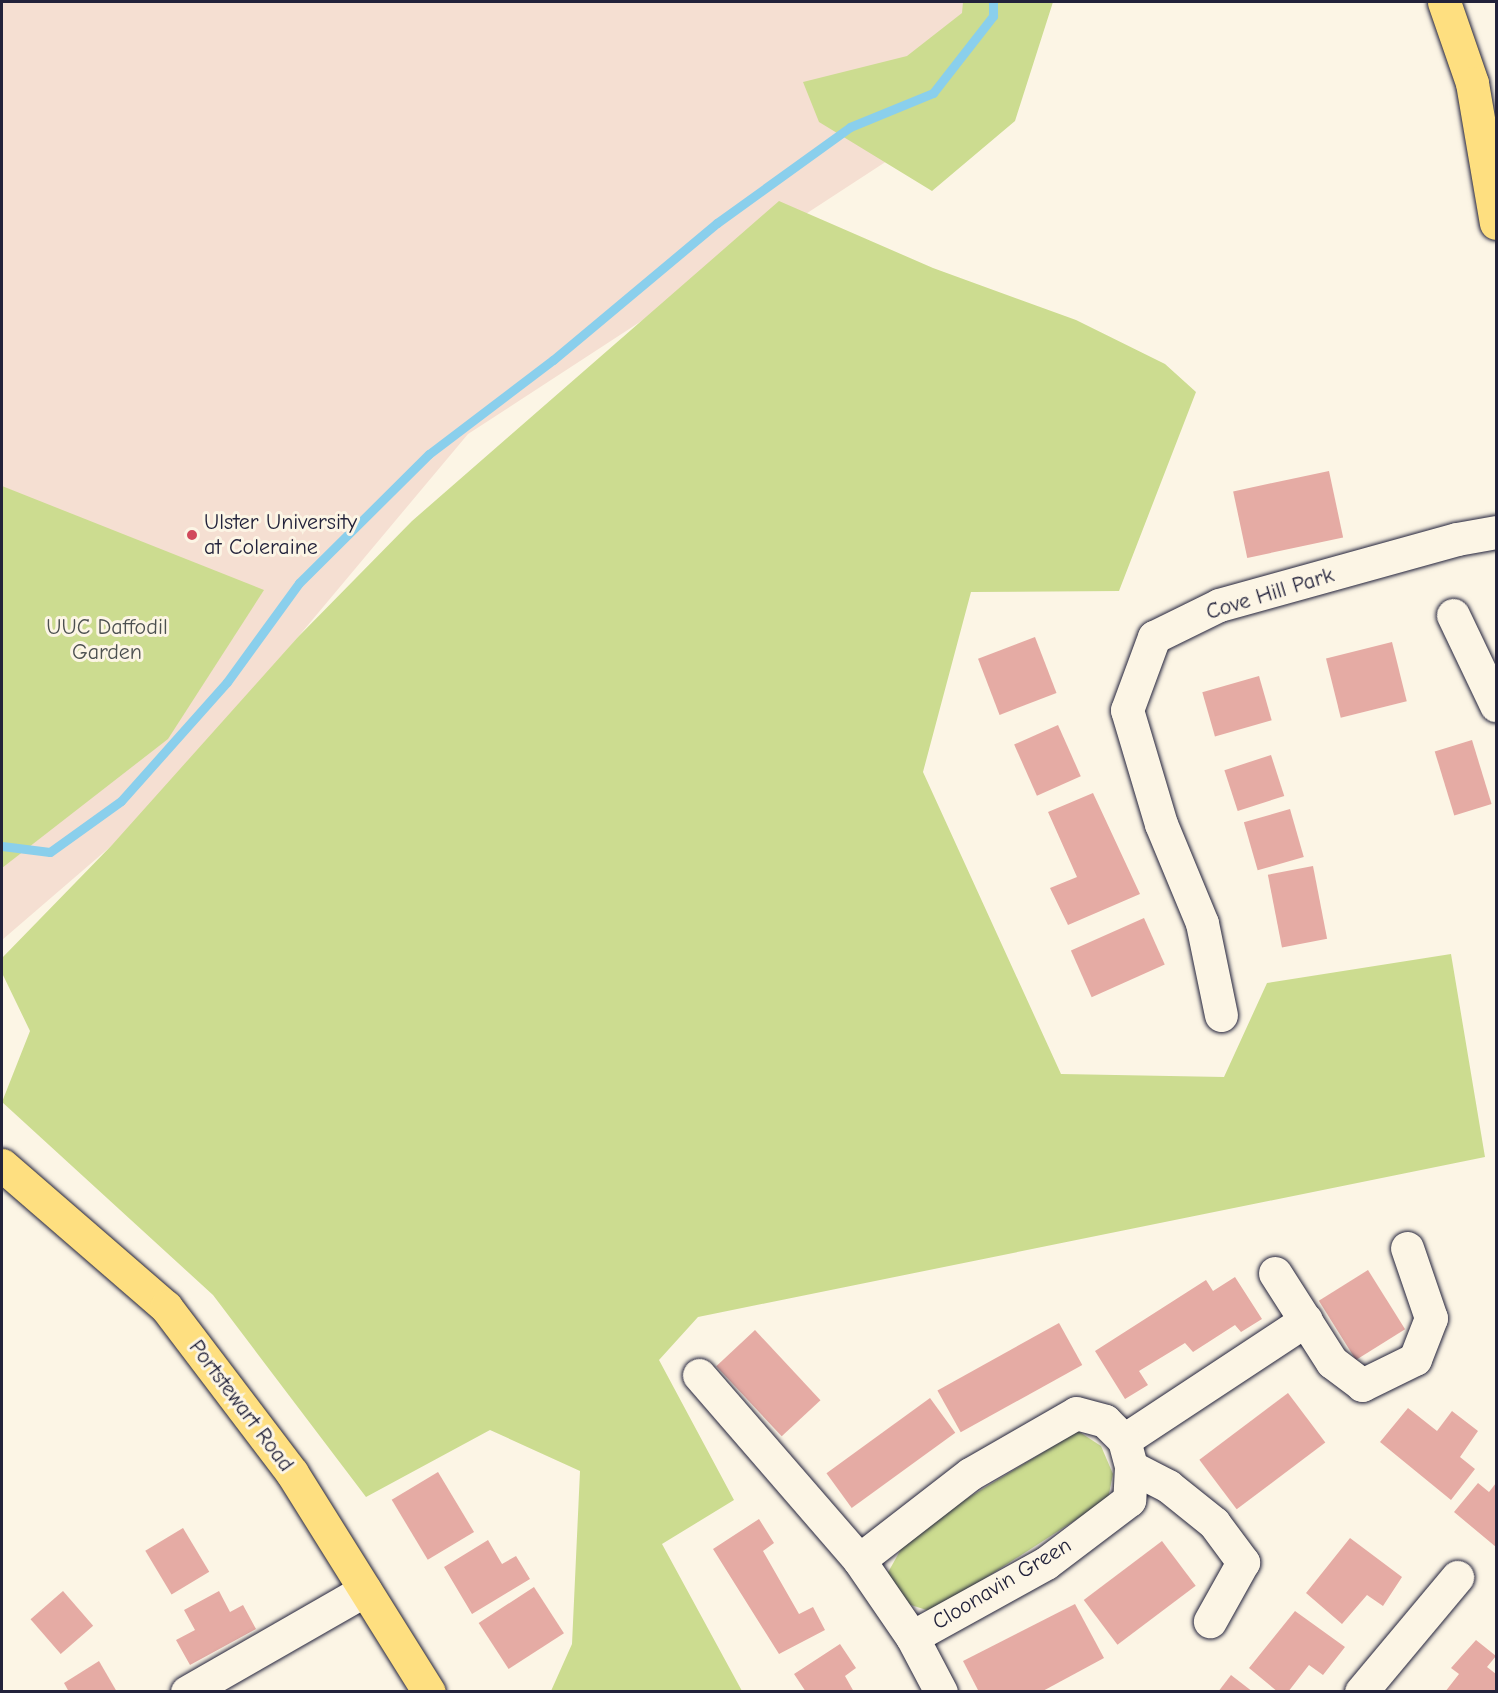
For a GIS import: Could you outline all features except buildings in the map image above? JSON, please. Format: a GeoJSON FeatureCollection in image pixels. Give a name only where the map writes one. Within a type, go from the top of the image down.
{"type":"FeatureCollection","features":[{"type":"Feature","properties":{"kind":"main road"},"geometry":{"type":"LineString","coordinates":[[1444,2],[1472,83],[1497,223]]}},
{"type":"Feature","properties":{"kind":"main road","name":"Portstewart Road"},"geometry":{"type":"LineString","coordinates":[[2,1165],[166,1307],[291,1473],[429,1692]]}},
{"type":"Feature","properties":{"kind":"street","name":"Cove Hill Park"},"geometry":{"type":"LineString","coordinates":[[1221,1016],[1202,922],[1161,824],[1127,710],[1154,637],[1219,605],[1457,539],[1497,532]]}},
{"type":"Feature","properties":{"kind":"street"},"geometry":{"type":"LineString","coordinates":[[1454,615],[1497,705]]}},
{"type":"Feature","properties":{"kind":"street"},"geometry":{"type":"LineString","coordinates":[[1275,1273],[1332,1362],[1362,1385],[1415,1359],[1431,1318],[1407,1248]]}},
{"type":"Feature","properties":{"kind":"street"},"geometry":{"type":"LineString","coordinates":[[1128,1454],[1306,1320]]}},
{"type":"Feature","properties":{"kind":"street","name":"Cloonavin Green"},"geometry":{"type":"LineString","coordinates":[[699,1375],[859,1560],[912,1637],[941,1692]]}},
{"type":"Feature","properties":{"kind":"street"},"geometry":{"type":"LineString","coordinates":[[859,1560],[970,1474],[1076,1413],[1105,1421],[1128,1454],[1214,1523],[1243,1562],[1210,1621]]}},
{"type":"Feature","properties":{"kind":"street","name":"Cloonavin Green"},"geometry":{"type":"LineString","coordinates":[[912,1637],[1046,1563],[1129,1500],[1128,1454]]}},
{"type":"Feature","properties":{"kind":"street"},"geometry":{"type":"LineString","coordinates":[[1376,1686],[1457,1577]]}},
{"type":"Feature","properties":{"kind":"street"},"geometry":{"type":"LineString","coordinates":[[187,1692],[365,1590]]}},
{"type":"Feature","properties":{"kind":"shaded area","name":"Ulster University at Coleraine"},"geometry":{"type":"Polygon","coordinates":[[[2,2],[1033,2],[1022,73],[468,434],[153,810],[2,940],[2,2]]]}},
{"type":"Feature","properties":{"kind":"green space"},"geometry":{"type":"Polygon","coordinates":[[[963,2],[1053,2],[1015,121],[932,191],[819,122],[803,82],[907,56],[962,13],[963,2]]]}},
{"type":"Feature","properties":{"kind":"green space"},"geometry":{"type":"Polygon","coordinates":[[[779,201],[933,268],[1076,320],[1165,364],[1196,392],[1119,591],[971,592],[923,772],[1061,1074],[1224,1077],[1267,983],[1451,954],[1485,1157],[698,1317],[659,1360],[734,1500],[662,1544],[742,1691],[551,1691],[572,1644],[580,1471],[490,1430],[366,1497],[213,1295],[2,1102],[30,1031],[2,973],[2,958],[112,845],[298,637],[412,521],[779,201]]]}},
{"type":"Feature","properties":{"kind":"green space","name":"UUC Daffodil Garden"},"geometry":{"type":"Polygon","coordinates":[[[2,486],[264,590],[168,739],[2,868],[2,486]]]}},
{"type":"Feature","properties":{"kind":"green space"},"geometry":{"type":"Polygon","coordinates":[[[1078,1431],[1101,1446],[1113,1474],[1108,1499],[933,1612],[898,1601],[886,1576],[910,1533],[1078,1431]]]}},
{"type":"Feature","properties":{"kind":"waterway"},"geometry":{"type":"LineString","coordinates":[[2,846],[50,852],[121,801],[227,682],[299,583],[429,454],[553,360],[717,223],[850,127],[933,93],[993,16],[993,2]]}},
{"type":"Feature","properties":{"kind":"place","name":"Ulster University at Coleraine"},"geometry":{"type":"Point","coordinates":[192,535]}}]}
